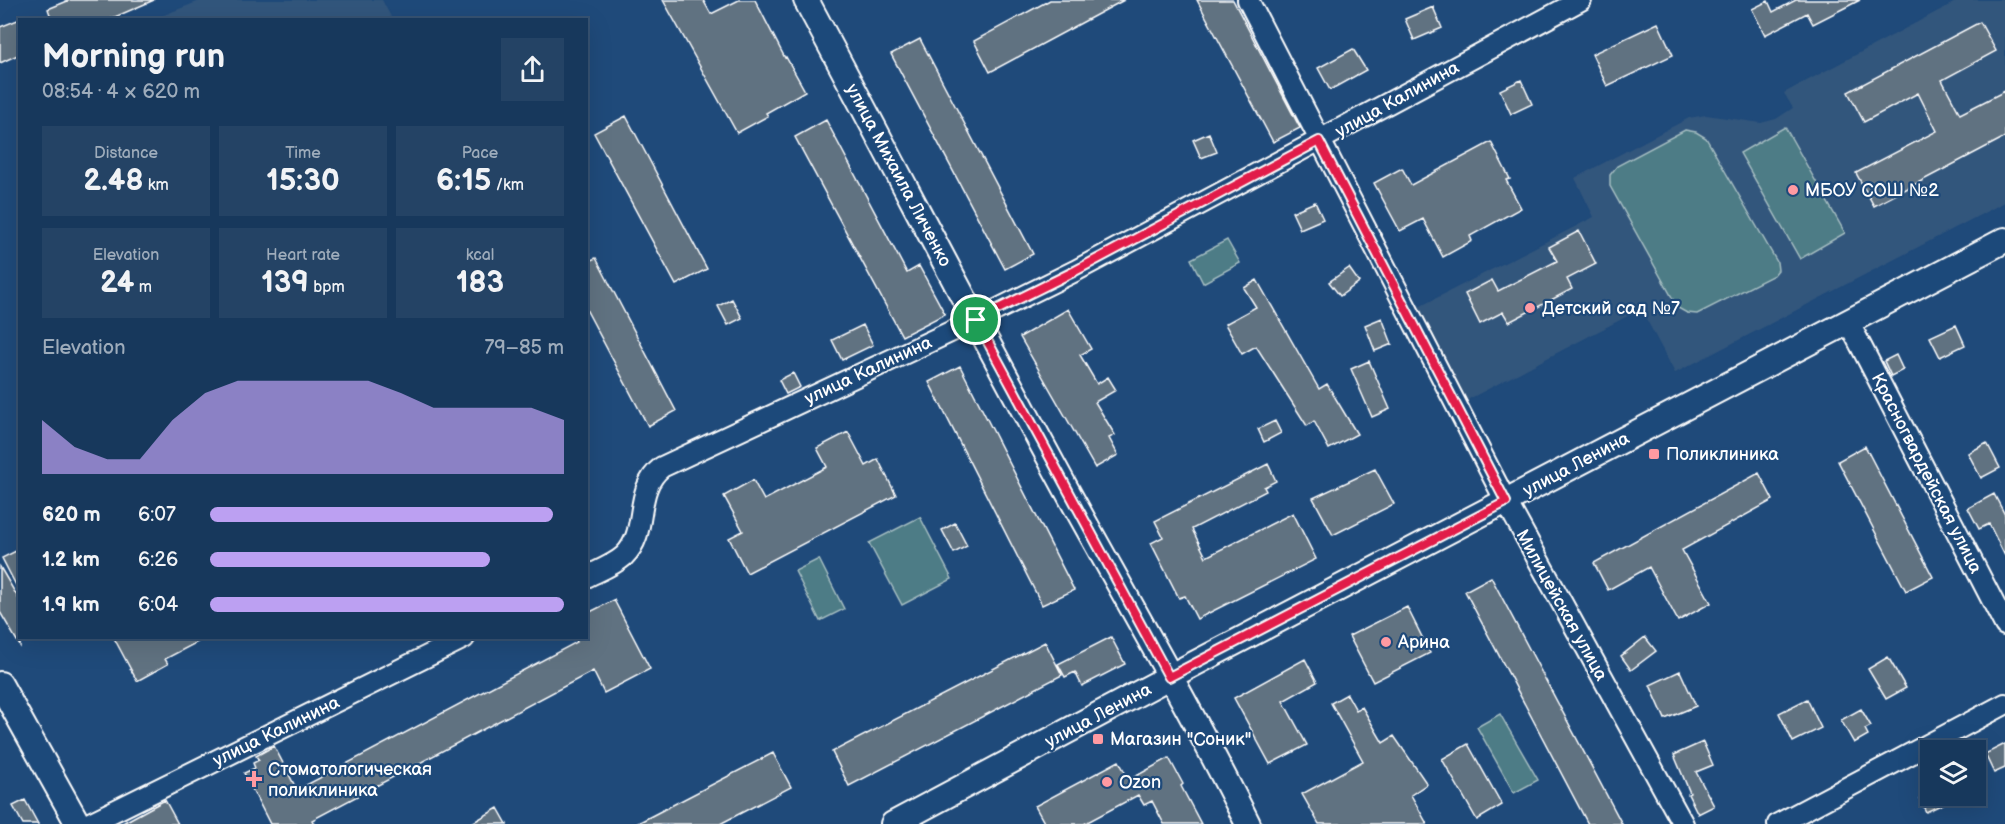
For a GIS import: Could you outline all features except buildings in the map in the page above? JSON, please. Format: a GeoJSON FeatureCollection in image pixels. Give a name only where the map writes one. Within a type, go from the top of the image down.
{"type":"FeatureCollection","features":[{"type":"Feature","properties":{"kind":"main road","name":"улица Михаила Личенко"},"geometry":{"type":"LineString","coordinates":[[806,0],[976,320],[1169,677],[1188,708],[1248,824]]}},
{"type":"Feature","properties":{"kind":"main road","name":"улица Ленина"},"geometry":{"type":"LineString","coordinates":[[893,824],[1169,677],[2005,240]]}},
{"type":"Feature","properties":{"kind":"main road"},"geometry":{"type":"LineString","coordinates":[[0,684],[78,824]]}},
{"type":"Feature","properties":{"kind":"street","name":"Милицейская улица"},"geometry":{"type":"LineString","coordinates":[[1248,0],[1506,502],[1683,824]]}},
{"type":"Feature","properties":{"kind":"street","name":"улица Калинина"},"geometry":{"type":"LineString","coordinates":[[588,576],[622,558],[631,548],[637,535],[646,485],[653,474],[662,467],[976,320],[1085,266],[1581,0]]}},
{"type":"Feature","properties":{"kind":"street","name":"Красногвардейская улица"},"geometry":{"type":"LineString","coordinates":[[1848,321],[2005,625]]}},
{"type":"Feature","properties":{"kind":"street","name":"улица Калинина"},"geometry":{"type":"LineString","coordinates":[[88,824],[462,639]]}},
{"type":"Feature","properties":{"kind":"street"},"geometry":{"type":"LineString","coordinates":[[1778,824],[2005,704]]}},
{"type":"Feature","properties":{"kind":"shaded area"},"geometry":{"type":"Polygon","coordinates":[[[202,0],[382,0],[391,18],[157,18],[202,0]]]}},
{"type":"Feature","properties":{"kind":"shaded area","name":"МБОУ СОШ №2"},"geometry":{"type":"Polygon","coordinates":[[[1959,0],[2005,0],[2005,202],[1675,373],[1641,309],[1467,400],[1419,307],[1594,217],[1575,178],[1689,118],[1706,115],[1761,123],[1776,119],[1793,108],[1784,93],[1959,0]]]}},
{"type":"Feature","properties":{"kind":"green space"},"geometry":{"type":"Polygon","coordinates":[[[1785,127],[1845,233],[1800,259],[1740,153],[1785,127]]]}},
{"type":"Feature","properties":{"kind":"green space"},"geometry":{"type":"Polygon","coordinates":[[[1685,130],[1696,132],[1706,138],[1777,262],[1778,270],[1774,275],[1697,314],[1687,313],[1678,308],[1610,186],[1610,175],[1617,166],[1685,130]]]}},
{"type":"Feature","properties":{"kind":"green space"},"geometry":{"type":"Polygon","coordinates":[[[1227,240],[1240,263],[1203,283],[1191,259],[1227,240]]]}},
{"type":"Feature","properties":{"kind":"green space"},"geometry":{"type":"Polygon","coordinates":[[[920,517],[952,579],[902,605],[869,543],[920,517]]]}},
{"type":"Feature","properties":{"kind":"green space"},"geometry":{"type":"Polygon","coordinates":[[[819,559],[844,609],[820,621],[795,571],[819,559]]]}},
{"type":"Feature","properties":{"kind":"green space"},"geometry":{"type":"Polygon","coordinates":[[[1500,714],[1538,780],[1514,793],[1477,727],[1500,714]]]}},
{"type":"Feature","properties":{"kind":"place","name":"МБОУ СОШ №2"},"geometry":{"type":"Point","coordinates":[1793,190]}},
{"type":"Feature","properties":{"kind":"place","name":"Детский сад №7"},"geometry":{"type":"Point","coordinates":[1530,308]}},
{"type":"Feature","properties":{"kind":"place","name":"Поликлиника"},"geometry":{"type":"Point","coordinates":[1654,454]}},
{"type":"Feature","properties":{"kind":"place","name":"Арина"},"geometry":{"type":"Point","coordinates":[1386,642]}},
{"type":"Feature","properties":{"kind":"place","name":"Магазин \"Соник\""},"geometry":{"type":"Point","coordinates":[1098,739]}},
{"type":"Feature","properties":{"kind":"place","name":"Стоматологическая поликлиника"},"geometry":{"type":"Point","coordinates":[254,779]}},
{"type":"Feature","properties":{"kind":"place","name":"Ozon"},"geometry":{"type":"Point","coordinates":[1107,782]}},
{"type":"Feature","properties":{"kind":"route"},"geometry":{"type":"LineString","coordinates":[[1319,141],[1506,502],[1169,677],[976,320],[1075,271],[1319,141]]}}]}
